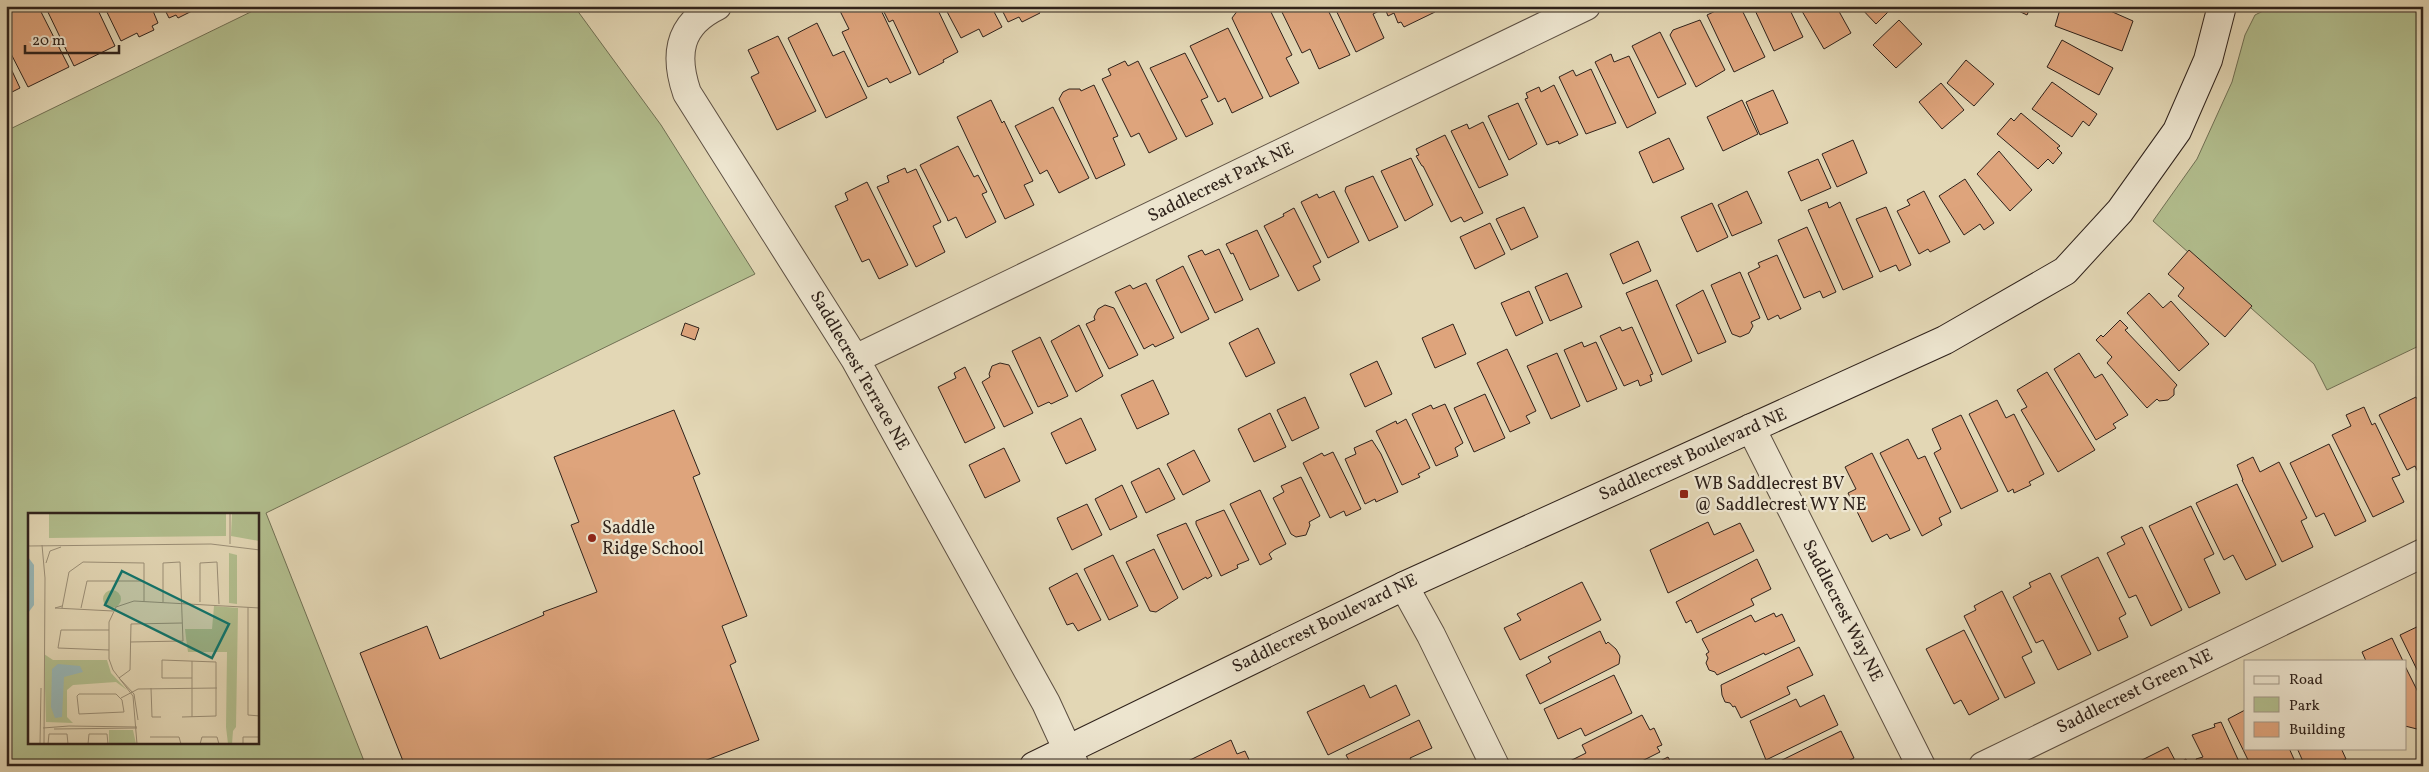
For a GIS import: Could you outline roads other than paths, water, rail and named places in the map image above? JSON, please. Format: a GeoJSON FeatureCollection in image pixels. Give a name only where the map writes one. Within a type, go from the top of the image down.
{"type":"FeatureCollection","features":[{"type":"Feature","properties":{"kind":"street","name":"Saddlecrest Terrace NE"},"geometry":{"type":"LineString","coordinates":[[717,6],[707,11],[689,26],[680,47],[680,72],[687,93],[855,359],[1046,703],[1071,758]]}},
{"type":"Feature","properties":{"kind":"street","name":"Saddlecrest Park NE"},"geometry":{"type":"LineString","coordinates":[[855,359],[1586,6]]}},
{"type":"Feature","properties":{"kind":"street","name":"Saddlecrest Boulevard NE"},"geometry":{"type":"LineString","coordinates":[[1034,766],[1071,758],[1404,586],[1945,340],[2065,271],[2120,211],[2176,131],[2208,60],[2222,6]]}},
{"type":"Feature","properties":{"kind":"street","name":"Saddlecrest Way NE"},"geometry":{"type":"LineString","coordinates":[[1751,428],[1921,766]]}},
{"type":"Feature","properties":{"kind":"street","name":"Saddlecrest Green NE"},"geometry":{"type":"LineString","coordinates":[[1983,766],[2423,553]]}},
{"type":"Feature","properties":{"kind":"street"},"geometry":{"type":"LineString","coordinates":[[1404,586],[1431,634],[1495,766]]}},
{"type":"Feature","properties":{"kind":"place","name":"WB Saddlecrest BV @ Saddlecrest WY NE"},"geometry":{"type":"Point","coordinates":[1684,494]}},
{"type":"Feature","properties":{"kind":"place","name":"Saddle Ridge School"},"geometry":{"type":"Point","coordinates":[592,538]}}]}
